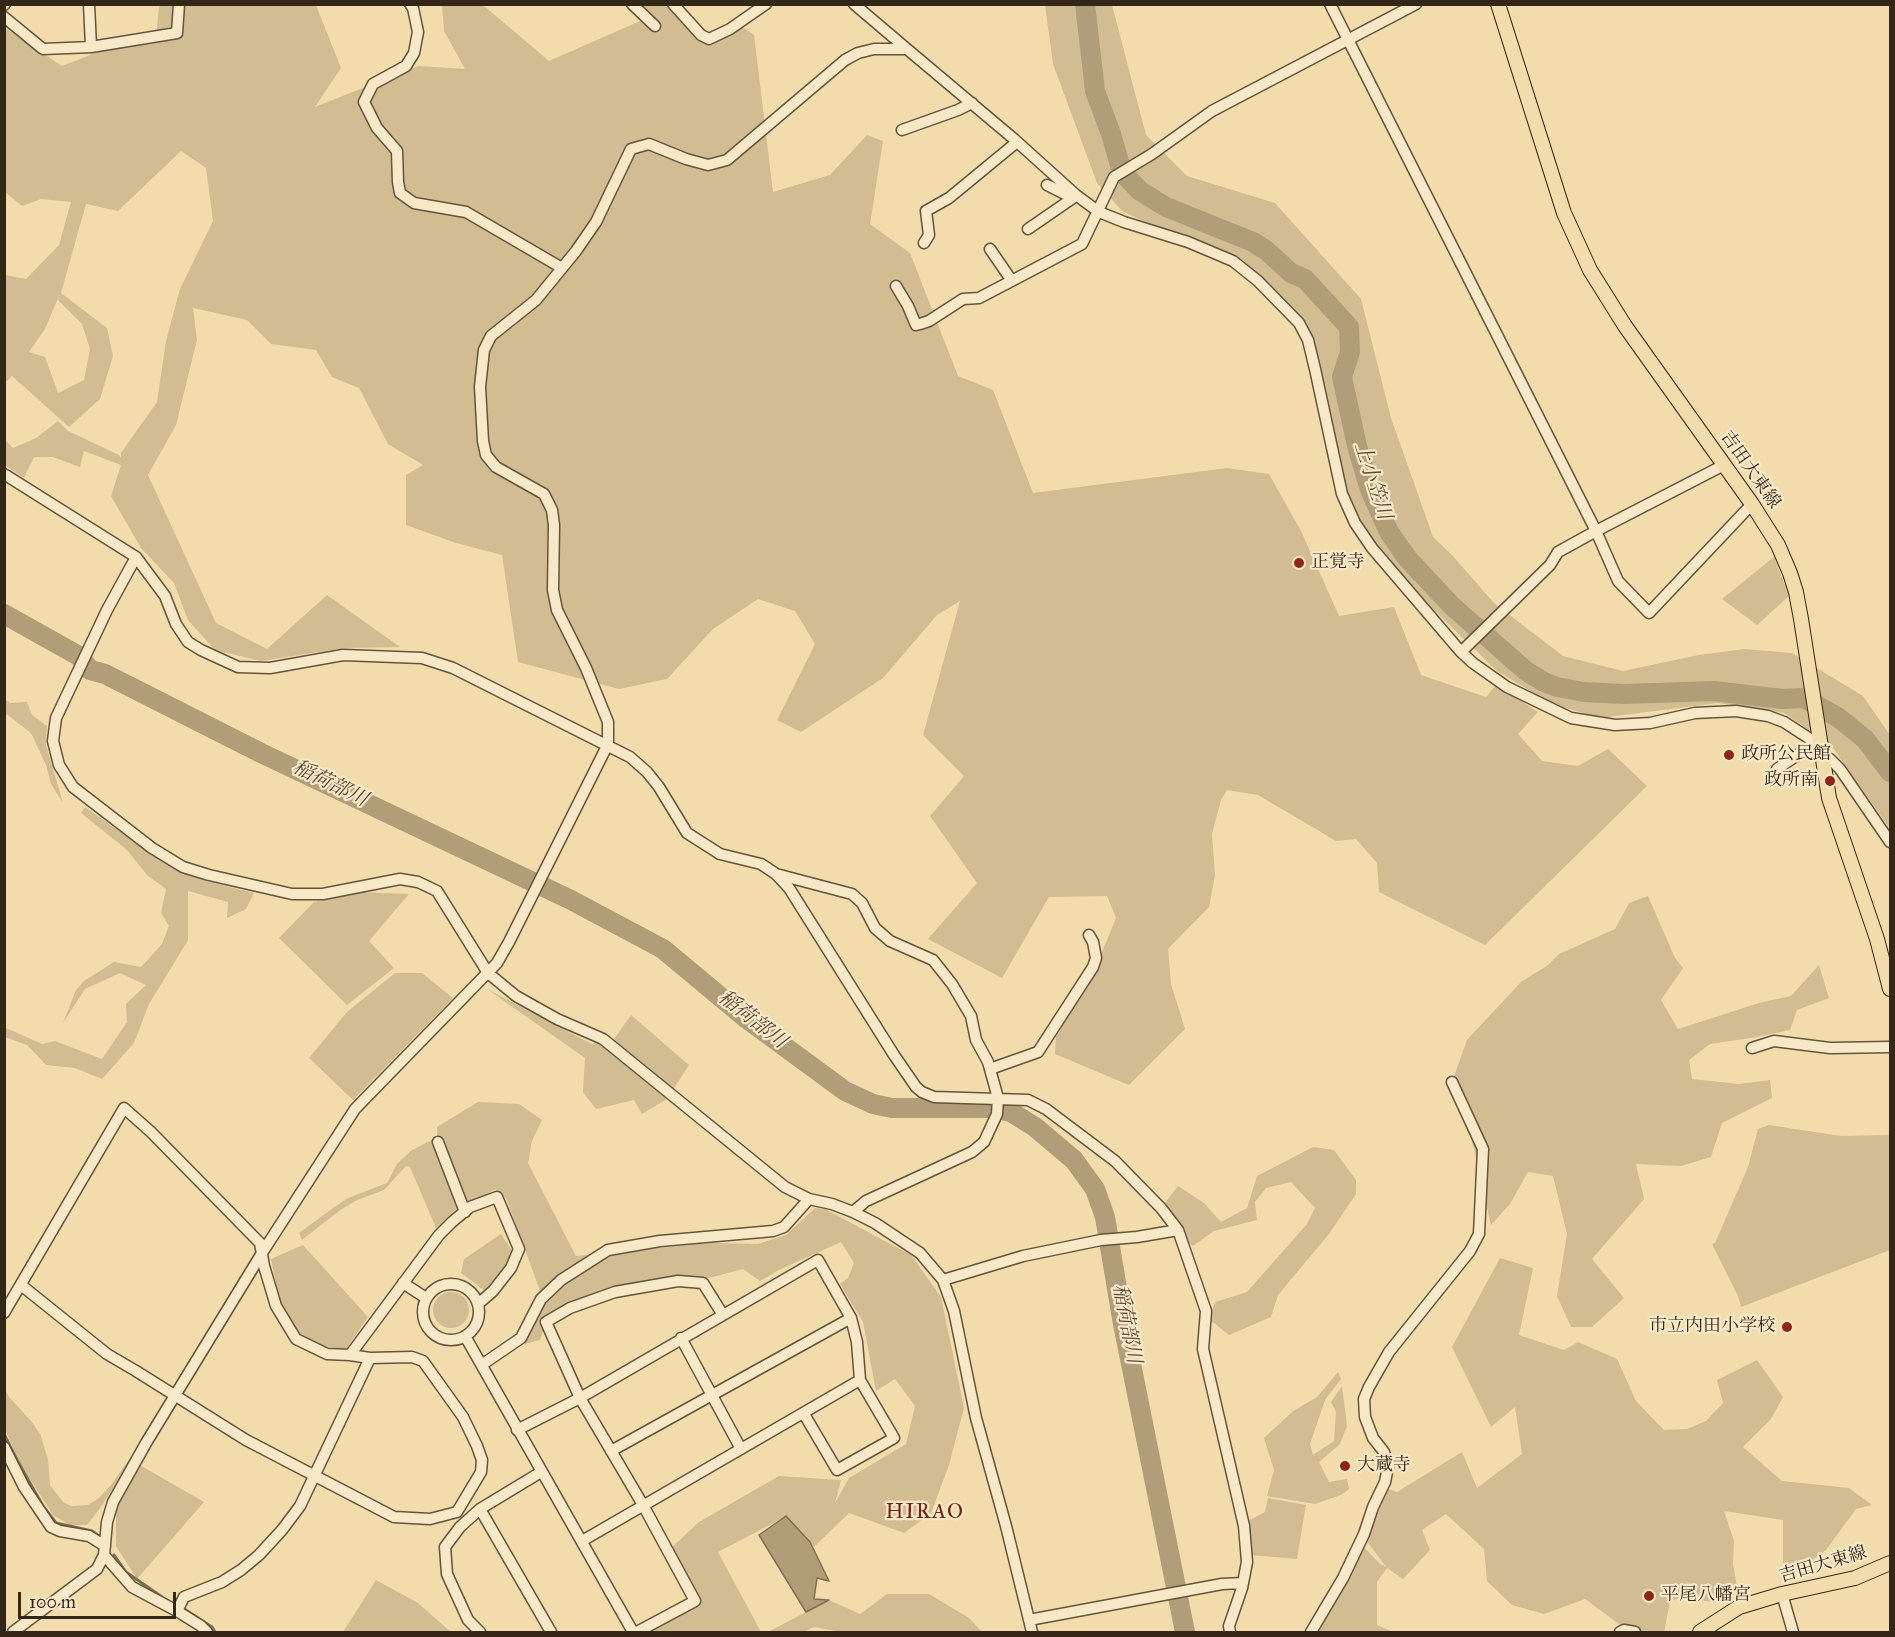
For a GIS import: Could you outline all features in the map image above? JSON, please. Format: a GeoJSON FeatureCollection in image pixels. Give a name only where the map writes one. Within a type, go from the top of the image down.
{"type":"FeatureCollection","features":[{"type":"Feature","properties":{"kind":"main road","name":"吉田大東線"},"geometry":{"type":"LineString","coordinates":[[1498,4],[1564,213],[1585,260],[1602,292],[1625,326],[1752,504],[1778,545],[1790,573],[1796,592],[1832,809],[1877,939],[1890,989]]}},
{"type":"Feature","properties":{"kind":"main road","name":"吉田大東線"},"geometry":{"type":"LineString","coordinates":[[1700,1632],[1739,1607],[1782,1594],[1856,1578],[1890,1563]]}},
{"type":"Feature","properties":{"kind":"street"},"geometry":{"type":"LineString","coordinates":[[89,4],[91,47]]}},
{"type":"Feature","properties":{"kind":"street"},"geometry":{"type":"LineString","coordinates":[[4,17],[43,49],[91,47],[177,33],[179,4]]}},
{"type":"Feature","properties":{"kind":"street"},"geometry":{"type":"LineString","coordinates":[[410,4],[418,32],[414,53],[406,66],[373,84],[364,102],[377,128],[397,151],[400,193],[414,203],[466,212],[562,268]]}},
{"type":"Feature","properties":{"kind":"street"},"geometry":{"type":"LineString","coordinates":[[632,4],[655,26]]}},
{"type":"Feature","properties":{"kind":"street"},"geometry":{"type":"LineString","coordinates":[[673,4],[701,35],[709,39],[766,4]]}},
{"type":"Feature","properties":{"kind":"street"},"geometry":{"type":"LineString","coordinates":[[854,4],[1017,142],[1074,196]]}},
{"type":"Feature","properties":{"kind":"street"},"geometry":{"type":"LineString","coordinates":[[1330,4],[1596,531],[1618,581],[1649,613],[1752,504]]}},
{"type":"Feature","properties":{"kind":"street"},"geometry":{"type":"LineString","coordinates":[[896,286],[916,325],[929,321],[963,299],[979,298],[1082,244],[1114,177],[1152,154],[1212,111],[1416,4]]}},
{"type":"Feature","properties":{"kind":"street"},"geometry":{"type":"LineString","coordinates":[[13,1632],[97,1569],[105,1551],[106,1521],[113,1502],[146,1443],[262,1253],[355,1108],[497,963],[608,744],[608,722],[586,668],[557,610],[553,590],[554,525],[552,510],[544,494],[496,467],[486,455],[480,387],[484,350],[491,336],[536,300],[562,268],[596,222],[631,149],[649,144],[708,165],[728,160],[845,60],[858,52],[874,49],[907,49]]}},
{"type":"Feature","properties":{"kind":"street"},"geometry":{"type":"LineString","coordinates":[[902,130],[972,103]]}},
{"type":"Feature","properties":{"kind":"street"},"geometry":{"type":"LineString","coordinates":[[924,243],[929,235],[926,211],[949,198],[1017,142]]}},
{"type":"Feature","properties":{"kind":"street"},"geometry":{"type":"LineString","coordinates":[[1047,185],[1074,196],[1099,212],[1188,242],[1233,261],[1258,281],[1299,323],[1308,340],[1316,369],[1342,494],[1355,523],[1372,548],[1465,648],[1507,687],[1571,718],[1615,724],[1650,723],[1695,713],[1736,711],[1768,716],[1784,722],[1820,746],[1840,769],[1890,842]]}},
{"type":"Feature","properties":{"kind":"street"},"geometry":{"type":"LineString","coordinates":[[1028,229],[1074,196]]}},
{"type":"Feature","properties":{"kind":"street"},"geometry":{"type":"LineString","coordinates":[[990,249],[1012,281]]}},
{"type":"Feature","properties":{"kind":"street"},"geometry":{"type":"LineString","coordinates":[[1465,648],[1550,565],[1558,552],[1724,465]]}},
{"type":"Feature","properties":{"kind":"street"},"geometry":{"type":"LineString","coordinates":[[4,474],[136,556],[165,596],[176,624],[189,642],[238,667],[270,668],[343,655],[422,658],[453,668],[630,757],[660,787],[687,833],[720,854],[761,864],[776,874],[789,888],[916,1087],[922,1092],[934,1097],[1028,1100],[1046,1108],[1115,1161],[1161,1208],[1178,1230],[1206,1311],[1203,1349],[1244,1526],[1247,1562],[1230,1632]]}},
{"type":"Feature","properties":{"kind":"street"},"geometry":{"type":"LineString","coordinates":[[136,556],[106,610],[56,718],[53,741],[59,765],[73,787],[144,843],[183,867],[209,875],[292,894],[323,894],[400,879],[418,882],[437,891],[488,973],[516,996],[557,1019],[603,1039],[785,1186],[809,1199],[853,1212],[875,1223],[920,1253],[943,1280],[954,1311],[976,1418],[1032,1632]]}},
{"type":"Feature","properties":{"kind":"street"},"geometry":{"type":"LineString","coordinates":[[1777,769],[1820,746]]}},
{"type":"Feature","properties":{"kind":"street"},"geometry":{"type":"LineString","coordinates":[[776,874],[852,894],[862,903],[875,928],[890,941],[933,960],[952,984],[970,1016],[976,1040],[990,1069],[998,1100],[997,1114],[984,1142],[972,1152],[866,1201],[853,1212]]}},
{"type":"Feature","properties":{"kind":"street"},"geometry":{"type":"LineString","coordinates":[[990,1069],[1038,1052],[1093,967],[1096,958],[1089,935]]}},
{"type":"Feature","properties":{"kind":"street"},"geometry":{"type":"LineString","coordinates":[[1752,1048],[1774,1041],[1830,1048],[1890,1047]]}},
{"type":"Feature","properties":{"kind":"street"},"geometry":{"type":"LineString","coordinates":[[1311,1632],[1343,1578],[1364,1536],[1373,1507],[1385,1482],[1388,1467],[1384,1452],[1373,1438],[1365,1417],[1364,1399],[1389,1352],[1470,1251],[1479,1234],[1483,1149],[1452,1082]]}},
{"type":"Feature","properties":{"kind":"street"},"geometry":{"type":"LineString","coordinates":[[4,1313],[124,1108],[151,1132],[260,1243],[276,1306],[296,1339],[327,1354],[370,1358],[412,1357],[423,1361],[463,1417],[482,1460],[481,1472],[457,1512],[429,1519],[394,1517],[246,1440],[177,1395],[107,1354],[21,1285]]}},
{"type":"Feature","properties":{"kind":"street"},"geometry":{"type":"LineString","coordinates":[[438,1142],[465,1212]]}},
{"type":"Feature","properties":{"kind":"street"},"geometry":{"type":"LineString","coordinates":[[350,1355],[439,1235],[470,1207],[498,1197],[519,1249],[511,1268],[493,1291],[477,1304]]}},
{"type":"Feature","properties":{"kind":"street"},"geometry":{"type":"LineString","coordinates":[[483,1364],[521,1338],[541,1299],[561,1280],[608,1250],[660,1241],[773,1231],[783,1227],[809,1199]]}},
{"type":"Feature","properties":{"kind":"street"},"geometry":{"type":"LineString","coordinates":[[943,1280],[1034,1254],[1101,1240],[1178,1230]]}},
{"type":"Feature","properties":{"kind":"street"},"geometry":{"type":"LineString","coordinates":[[517,1430],[580,1398],[818,1260],[851,1318],[857,1342],[860,1380],[894,1438],[837,1470],[804,1414]]}},
{"type":"Feature","properties":{"kind":"street"},"geometry":{"type":"LineString","coordinates":[[465,1336],[635,1632],[695,1600],[643,1505],[580,1398],[546,1322],[570,1308],[615,1292],[678,1281],[704,1283],[723,1315]]}},
{"type":"Feature","properties":{"kind":"street"},"geometry":{"type":"LineString","coordinates":[[403,1283],[426,1298]]}},
{"type":"Feature","properties":{"kind":"street"},"geometry":{"type":"LineString","coordinates":[[450,1284],[467,1289],[474,1296],[477,1304],[477,1322],[465,1336],[447,1339],[439,1337],[431,1331],[423,1315],[426,1298],[433,1290],[450,1284]]}},
{"type":"Feature","properties":{"kind":"street"},"geometry":{"type":"LineString","coordinates":[[611,1451],[851,1318]]}},
{"type":"Feature","properties":{"kind":"street"},"geometry":{"type":"LineString","coordinates":[[681,1338],[741,1449]]}},
{"type":"Feature","properties":{"kind":"street"},"geometry":{"type":"LineString","coordinates":[[180,1606],[184,1597],[222,1582],[241,1570],[259,1555],[282,1530],[300,1506],[370,1358]]}},
{"type":"Feature","properties":{"kind":"street"},"geometry":{"type":"LineString","coordinates":[[582,1541],[860,1380]]}},
{"type":"Feature","properties":{"kind":"street"},"geometry":{"type":"LineString","coordinates":[[4,1447],[24,1487],[51,1527],[60,1531],[89,1536],[105,1551],[132,1587],[180,1606],[207,1632]]}},
{"type":"Feature","properties":{"kind":"street"},"geometry":{"type":"LineString","coordinates":[[480,1632],[468,1620],[447,1574],[445,1547],[460,1527],[480,1509],[542,1472]]}},
{"type":"Feature","properties":{"kind":"street"},"geometry":{"type":"LineString","coordinates":[[480,1509],[551,1632]]}},
{"type":"Feature","properties":{"kind":"street"},"geometry":{"type":"LineString","coordinates":[[1029,1620],[1222,1584],[1243,1583]]}},
{"type":"Feature","properties":{"kind":"street"},"geometry":{"type":"LineString","coordinates":[[1782,1594],[1793,1632]]}},
{"type":"Feature","properties":{"kind":"street"},"geometry":{"type":"LineString","coordinates":[[1620,1632],[1624,1630],[1635,1632]]}},
{"type":"Feature","properties":{"kind":"shaded area"},"geometry":{"type":"Polygon","coordinates":[[[159,5],[316,5],[341,68],[315,107],[418,66],[465,69],[444,31],[442,5],[483,5],[549,61],[647,18],[639,5],[677,5],[690,30],[705,43],[721,40],[741,26],[754,35],[773,192],[830,175],[867,135],[883,141],[870,224],[910,253],[958,376],[993,390],[1033,493],[1227,468],[1269,474],[1302,533],[1339,616],[1394,607],[1421,675],[1486,697],[1496,685],[1538,712],[1518,734],[1542,761],[1578,766],[1608,749],[1647,786],[1485,945],[1379,892],[1377,863],[1356,839],[1336,841],[1258,795],[1227,790],[1221,800],[1212,834],[1215,875],[1209,907],[1168,949],[1171,984],[1185,1029],[1129,1085],[1055,1054],[1056,1037],[1090,981],[1116,918],[1107,896],[1049,897],[1002,978],[928,939],[977,883],[930,816],[964,776],[923,735],[960,601],[937,615],[883,678],[801,732],[777,720],[815,644],[795,611],[758,599],[713,629],[667,679],[619,689],[518,662],[502,555],[456,543],[406,525],[406,475],[423,465],[388,444],[359,388],[332,377],[316,350],[271,344],[247,320],[193,308],[197,340],[176,425],[148,475],[216,623],[267,649],[327,595],[400,647],[345,648],[261,661],[215,650],[188,620],[174,583],[141,548],[111,496],[121,465],[84,451],[80,467],[53,457],[34,457],[24,478],[5,465],[4,439],[13,448],[36,438],[58,421],[68,431],[121,458],[121,453],[157,402],[166,341],[180,289],[213,221],[206,168],[181,151],[118,211],[86,204],[61,293],[107,328],[113,356],[100,399],[69,427],[12,376],[5,383],[5,275],[26,279],[59,245],[71,202],[41,199],[22,206],[5,192],[5,28],[62,66],[157,29],[159,5]],[[59,296],[45,329],[29,352],[45,357],[58,393],[84,380],[90,349],[82,324],[58,300],[59,296]]]}},
{"type":"Feature","properties":{"kind":"shaded area"},"geometry":{"type":"Polygon","coordinates":[[[1045,5],[1112,5],[1146,135],[1187,176],[1275,203],[1361,299],[1391,418],[1433,537],[1494,603],[1563,656],[1623,671],[1699,655],[1744,649],[1792,653],[1863,696],[1890,735],[1890,829],[1831,745],[1784,713],[1718,703],[1600,718],[1552,704],[1497,671],[1377,555],[1355,523],[1333,454],[1307,329],[1242,268],[1122,211],[1097,183],[1053,64],[1045,5]]]}},
{"type":"Feature","properties":{"kind":"shaded area"},"geometry":{"type":"Polygon","coordinates":[[[1774,557],[1789,596],[1757,625],[1722,599],[1774,557]]]}},
{"type":"Feature","properties":{"kind":"shaded area"},"geometry":{"type":"Polygon","coordinates":[[[5,699],[10,703],[27,702],[32,715],[47,726],[46,745],[63,803],[51,784],[46,765],[31,733],[5,713],[5,699]]]}},
{"type":"Feature","properties":{"kind":"shaded area"},"geometry":{"type":"Polygon","coordinates":[[[85,807],[164,863],[205,881],[254,893],[246,909],[227,918],[228,902],[188,891],[188,940],[149,1004],[134,1043],[102,1079],[75,1068],[46,1065],[27,1045],[5,1037],[4,1027],[42,1044],[55,1041],[102,1059],[127,1022],[126,1004],[146,985],[120,973],[85,989],[63,1023],[76,990],[84,981],[114,962],[141,967],[162,944],[169,926],[161,913],[166,889],[147,875],[127,850],[81,813],[85,807]]]}},
{"type":"Feature","properties":{"kind":"shaded area"},"geometry":{"type":"Polygon","coordinates":[[[355,892],[409,894],[369,941],[394,968],[347,1005],[279,938],[314,902],[355,892]]]}},
{"type":"Feature","properties":{"kind":"shaded area"},"geometry":{"type":"Polygon","coordinates":[[[1648,896],[1675,958],[1683,968],[1661,1000],[1678,1029],[1759,1003],[1791,996],[1819,965],[1829,998],[1797,1010],[1790,1030],[1710,1044],[1689,1060],[1692,1079],[1739,1084],[1770,1080],[1772,1098],[1722,1123],[1711,1157],[1681,1166],[1636,1164],[1644,1199],[1592,1259],[1624,1298],[1592,1327],[1571,1327],[1557,1296],[1567,1234],[1553,1176],[1528,1172],[1510,1204],[1491,1225],[1463,1101],[1452,1082],[1467,1040],[1521,982],[1548,965],[1559,954],[1615,929],[1629,903],[1648,896]]]}},
{"type":"Feature","properties":{"kind":"shaded area"},"geometry":{"type":"Polygon","coordinates":[[[395,973],[422,973],[453,998],[353,1100],[309,1058],[347,1012],[395,973]]]}},
{"type":"Feature","properties":{"kind":"shaded area"},"geometry":{"type":"Polygon","coordinates":[[[487,989],[592,1044],[614,1039],[631,1015],[689,1065],[667,1099],[642,1114],[634,1100],[596,1109],[583,1092],[585,1058],[487,989]]]}},
{"type":"Feature","properties":{"kind":"shaded area"},"geometry":{"type":"Polygon","coordinates":[[[478,1102],[519,1104],[542,1120],[532,1141],[528,1163],[576,1256],[712,1243],[758,1244],[786,1235],[815,1208],[825,1209],[911,1255],[941,1297],[964,1408],[949,1465],[931,1513],[904,1533],[849,1513],[814,1547],[785,1517],[718,1552],[761,1632],[637,1632],[701,1600],[668,1551],[699,1522],[779,1476],[841,1480],[835,1503],[849,1478],[906,1444],[915,1406],[895,1379],[876,1391],[863,1322],[840,1284],[848,1278],[854,1263],[841,1242],[760,1281],[743,1269],[709,1278],[686,1277],[575,1306],[546,1322],[540,1340],[506,1349],[542,1296],[506,1198],[496,1189],[463,1207],[458,1207],[436,1228],[410,1167],[406,1166],[384,1190],[355,1201],[302,1240],[299,1233],[333,1208],[348,1198],[387,1183],[397,1164],[412,1150],[434,1139],[438,1149],[437,1127],[478,1102]]]}},
{"type":"Feature","properties":{"kind":"shaded area"},"geometry":{"type":"Polygon","coordinates":[[[1769,1125],[1841,1136],[1889,1135],[1890,1250],[1741,1307],[1738,1296],[1712,1244],[1715,1243],[1748,1167],[1758,1129],[1769,1125]]]}},
{"type":"Feature","properties":{"kind":"shaded area"},"geometry":{"type":"Polygon","coordinates":[[[1313,1147],[1334,1150],[1356,1180],[1356,1194],[1329,1234],[1278,1295],[1271,1317],[1229,1335],[1209,1319],[1215,1302],[1247,1292],[1307,1224],[1315,1208],[1291,1182],[1266,1188],[1255,1202],[1257,1220],[1214,1231],[1193,1246],[1180,1235],[1161,1208],[1178,1186],[1204,1203],[1221,1222],[1247,1208],[1257,1176],[1313,1147]]]}},
{"type":"Feature","properties":{"kind":"shaded area"},"geometry":{"type":"Polygon","coordinates":[[[501,1234],[514,1254],[485,1291],[461,1273],[464,1259],[501,1234]]]}},
{"type":"Feature","properties":{"kind":"shaded area"},"geometry":{"type":"Polygon","coordinates":[[[303,1245],[368,1317],[346,1349],[322,1346],[297,1332],[279,1300],[271,1259],[303,1245]]]}},
{"type":"Feature","properties":{"kind":"shaded area"},"geometry":{"type":"Polygon","coordinates":[[[1500,1258],[1533,1268],[1519,1335],[1564,1350],[1578,1342],[1617,1359],[1636,1401],[1664,1430],[1687,1429],[1706,1421],[1723,1403],[1717,1380],[1757,1360],[1783,1397],[1771,1419],[1743,1447],[1782,1481],[1849,1488],[1872,1505],[1856,1509],[1826,1550],[1783,1582],[1783,1520],[1724,1511],[1734,1541],[1733,1564],[1738,1592],[1717,1603],[1683,1597],[1670,1601],[1664,1632],[1621,1632],[1619,1624],[1585,1599],[1544,1614],[1512,1605],[1487,1581],[1484,1549],[1446,1514],[1422,1530],[1430,1550],[1403,1579],[1387,1568],[1377,1582],[1377,1625],[1393,1632],[1319,1632],[1360,1543],[1380,1564],[1386,1567],[1363,1536],[1383,1487],[1397,1492],[1462,1452],[1477,1488],[1522,1454],[1515,1407],[1491,1427],[1452,1347],[1500,1258]]]}},
{"type":"Feature","properties":{"kind":"shaded area"},"geometry":{"type":"Polygon","coordinates":[[[451,1292],[464,1297],[469,1310],[464,1323],[451,1328],[438,1323],[433,1310],[438,1297],[451,1292]]]}},
{"type":"Feature","properties":{"kind":"shaded area"},"geometry":{"type":"Polygon","coordinates":[[[1338,1372],[1341,1379],[1325,1400],[1310,1444],[1313,1455],[1334,1441],[1336,1412],[1331,1402],[1342,1386],[1347,1426],[1340,1444],[1319,1462],[1329,1482],[1347,1479],[1349,1489],[1341,1495],[1315,1504],[1267,1496],[1274,1470],[1264,1438],[1292,1412],[1317,1397],[1338,1372]]]}},
{"type":"Feature","properties":{"kind":"shaded area"},"geometry":{"type":"Polygon","coordinates":[[[4,1388],[41,1436],[48,1460],[50,1485],[63,1502],[71,1506],[88,1505],[99,1498],[111,1485],[149,1431],[87,1525],[70,1525],[53,1515],[18,1460],[5,1429],[4,1388]]]}},
{"type":"Feature","properties":{"kind":"shaded area"},"geometry":{"type":"Polygon","coordinates":[[[138,1464],[204,1502],[137,1579],[116,1546],[116,1509],[138,1464]]]}},
{"type":"Feature","properties":{"kind":"shaded area"},"geometry":{"type":"Polygon","coordinates":[[[1268,1498],[1306,1505],[1297,1559],[1250,1555],[1246,1522],[1265,1512],[1268,1498]]]}},
{"type":"Feature","properties":{"kind":"shaded area"},"geometry":{"type":"Polygon","coordinates":[[[786,1516],[810,1542],[829,1581],[817,1578],[814,1599],[829,1600],[806,1612],[759,1535],[786,1516]]]}},
{"type":"Feature","properties":{"kind":"shaded area"},"geometry":{"type":"Polygon","coordinates":[[[376,1580],[418,1603],[451,1632],[343,1632],[376,1580]]]}},
{"type":"Feature","properties":{"kind":"shaded area"},"geometry":{"type":"Polygon","coordinates":[[[887,1594],[929,1594],[969,1618],[982,1632],[840,1632],[814,1627],[804,1632],[768,1632],[829,1600],[860,1614],[887,1594]]]}},
{"type":"Feature","properties":{"kind":"shaded area"},"geometry":{"type":"Polygon","coordinates":[[[1185,1597],[1193,1632],[1177,1632],[1173,1612],[1185,1597]]]}},
{"type":"Feature","properties":{"kind":"waterway","name":"上小笠川"},"geometry":{"type":"LineString","coordinates":[[1085,4],[1095,91],[1122,172],[1140,191],[1166,207],[1253,242],[1267,251],[1291,273],[1305,279],[1349,327],[1350,352],[1342,377],[1357,446],[1370,490],[1389,532],[1407,558],[1452,606],[1526,671],[1557,687],[1584,692],[1624,694],[1714,691],[1782,699],[1804,698],[1839,718],[1865,739],[1890,772]]}},
{"type":"Feature","properties":{"kind":"waterway","name":"稲荷部川"},"geometry":{"type":"LineString","coordinates":[[4,614],[79,656],[90,670],[105,674],[261,753],[571,900],[663,949],[747,1019],[845,1091],[873,1104],[892,1108],[992,1108],[1011,1112],[1035,1127],[1074,1160],[1095,1189],[1105,1217],[1123,1324],[1185,1632]]}},
{"type":"Feature","properties":{"kind":"waterway"},"geometry":{"type":"LineString","coordinates":[[4,1434],[43,1506],[56,1523],[92,1531],[99,1536]]}},
{"type":"Feature","properties":{"kind":"waterway"},"geometry":{"type":"LineString","coordinates":[[114,1555],[126,1572],[162,1597]]}},
{"type":"Feature","properties":{"kind":"waterway"},"geometry":{"type":"LineString","coordinates":[[181,1607],[212,1627],[215,1632]]}},
{"type":"Feature","properties":{"kind":"place","name":"正覚寺"},"geometry":{"type":"Point","coordinates":[1299,563]}},
{"type":"Feature","properties":{"kind":"place","name":"政所公民館"},"geometry":{"type":"Point","coordinates":[1729,755]}},
{"type":"Feature","properties":{"kind":"place","name":"政所南"},"geometry":{"type":"Point","coordinates":[1830,781]}},
{"type":"Feature","properties":{"kind":"place","name":"市立内田小学校"},"geometry":{"type":"Point","coordinates":[1787,1327]}},
{"type":"Feature","properties":{"kind":"place","name":"大蔵寺"},"geometry":{"type":"Point","coordinates":[1345,1466]}},
{"type":"Feature","properties":{"kind":"place","name":"平尾八幡宮"},"geometry":{"type":"Point","coordinates":[1649,1596]}},
{"type":"Feature","properties":{"kind":"district","name":"HIRAO"},"geometry":{"type":"Point","coordinates":[925,1513]}}]}
